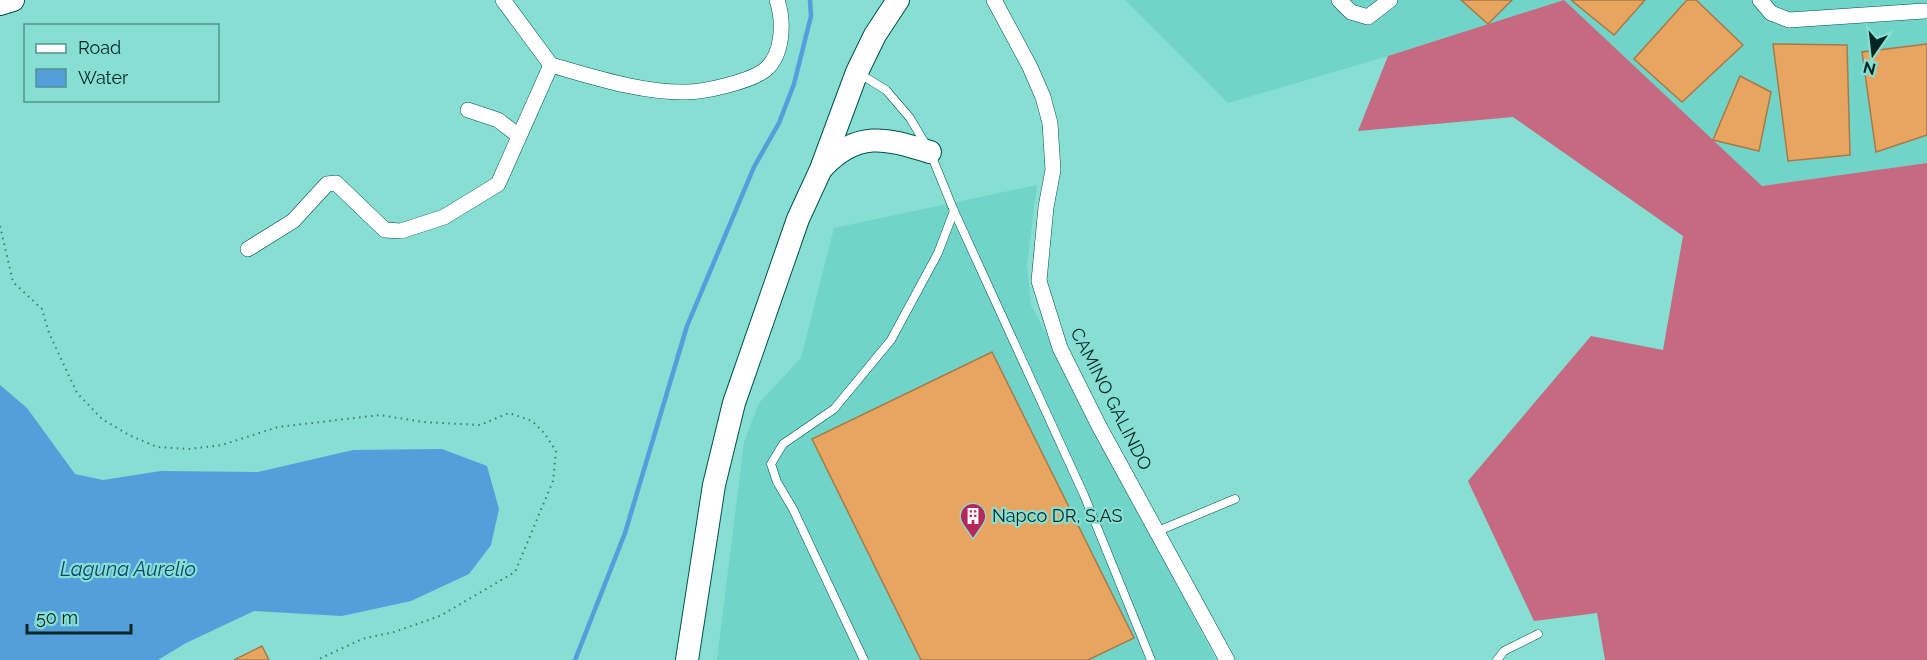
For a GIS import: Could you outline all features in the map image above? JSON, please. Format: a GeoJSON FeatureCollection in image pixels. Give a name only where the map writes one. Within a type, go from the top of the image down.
{"type":"FeatureCollection","features":[{"type":"Feature","properties":{"kind":"main road"},"geometry":{"type":"LineString","coordinates":[[0,4],[13,0]]}},
{"type":"Feature","properties":{"kind":"main road"},"geometry":{"type":"LineString","coordinates":[[687,660],[714,484],[734,403],[798,219],[821,169],[857,72],[875,35],[899,2]]}},
{"type":"Feature","properties":{"kind":"main road"},"geometry":{"type":"LineString","coordinates":[[821,169],[837,152],[859,143],[881,140],[930,152]]}},
{"type":"Feature","properties":{"kind":"street"},"geometry":{"type":"LineString","coordinates":[[503,0],[551,65],[653,89],[687,93],[722,86],[763,72],[776,55],[781,33],[777,0]]}},
{"type":"Feature","properties":{"kind":"street"},"geometry":{"type":"LineString","coordinates":[[1339,0],[1351,12],[1368,18],[1390,0]]}},
{"type":"Feature","properties":{"kind":"street"},"geometry":{"type":"LineString","coordinates":[[1760,0],[1771,13],[1789,20],[1924,11]]}},
{"type":"Feature","properties":{"kind":"street","name":"CAMINO GALINDO"},"geometry":{"type":"LineString","coordinates":[[996,1],[1043,97],[1050,123],[1053,170],[1046,207],[1039,281],[1060,348],[1099,426],[1227,660]]}},
{"type":"Feature","properties":{"kind":"street"},"geometry":{"type":"LineString","coordinates":[[248,249],[292,221],[327,184],[336,183],[385,230],[401,231],[444,217],[498,184],[551,65]]}},
{"type":"Feature","properties":{"kind":"street"},"geometry":{"type":"LineString","coordinates":[[468,110],[498,120],[519,136]]}},
{"type":"Feature","properties":{"kind":"lane"},"geometry":{"type":"LineString","coordinates":[[857,72],[886,90],[910,118],[930,152],[954,211],[1084,495],[1151,660]]}},
{"type":"Feature","properties":{"kind":"lane"},"geometry":{"type":"LineString","coordinates":[[864,660],[793,509],[777,482],[771,464],[783,444],[834,409],[891,340],[938,253],[954,211]]}},
{"type":"Feature","properties":{"kind":"lane"},"geometry":{"type":"LineString","coordinates":[[1158,531],[1235,499]]}},
{"type":"Feature","properties":{"kind":"lane"},"geometry":{"type":"LineString","coordinates":[[1497,660],[1504,651],[1538,634]]}},
{"type":"Feature","properties":{"kind":"path"},"geometry":{"type":"LineString","coordinates":[[0,226],[13,282],[42,309],[53,343],[77,393],[102,420],[157,447],[189,449],[222,445],[278,427],[380,415],[423,422],[480,425],[509,413],[532,421],[545,434],[556,451],[553,481],[515,572],[440,616],[394,632],[362,639],[317,660]]}},
{"type":"Feature","properties":{"kind":"shaded area"},"geometry":{"type":"Polygon","coordinates":[[[1125,0],[1564,0],[1388,56],[1228,103],[1125,0]]]}},
{"type":"Feature","properties":{"kind":"shaded area"},"geometry":{"type":"Polygon","coordinates":[[[1564,0],[1927,0],[1927,163],[1762,186],[1564,0]]]}},
{"type":"Feature","properties":{"kind":"shaded area"},"geometry":{"type":"Polygon","coordinates":[[[1564,0],[1762,186],[1927,163],[1927,660],[1605,660],[1597,613],[1534,621],[1468,481],[1591,336],[1663,350],[1683,236],[1513,117],[1358,131],[1388,56],[1564,0]]]}},
{"type":"Feature","properties":{"kind":"shaded area"},"geometry":{"type":"Polygon","coordinates":[[[1037,185],[1027,265],[1031,305],[1216,660],[717,660],[744,442],[759,403],[801,358],[834,228],[1037,185]]]}},
{"type":"Feature","properties":{"kind":"water","name":"Laguna Aurelio"},"geometry":{"type":"Polygon","coordinates":[[[0,385],[27,408],[75,474],[103,480],[161,471],[258,472],[353,450],[442,449],[487,466],[499,509],[491,545],[469,574],[411,601],[342,616],[254,611],[186,643],[158,660],[0,660],[0,385]]]}},
{"type":"Feature","properties":{"kind":"building"},"geometry":{"type":"Polygon","coordinates":[[[1461,0],[1512,0],[1488,24],[1461,0]]]}},
{"type":"Feature","properties":{"kind":"building"},"geometry":{"type":"Polygon","coordinates":[[[1571,0],[1645,0],[1614,35],[1571,0]]]}},
{"type":"Feature","properties":{"kind":"building"},"geometry":{"type":"Polygon","coordinates":[[[1687,0],[1696,0],[1743,45],[1682,102],[1634,59],[1687,0]]]}},
{"type":"Feature","properties":{"kind":"building"},"geometry":{"type":"Polygon","coordinates":[[[1773,44],[1847,45],[1850,155],[1788,161],[1773,44]]]}},
{"type":"Feature","properties":{"kind":"building"},"geometry":{"type":"Polygon","coordinates":[[[1927,44],[1927,135],[1876,152],[1862,52],[1927,44]]]}},
{"type":"Feature","properties":{"kind":"building"},"geometry":{"type":"Polygon","coordinates":[[[1740,76],[1771,92],[1759,151],[1713,140],[1740,76]]]}},
{"type":"Feature","properties":{"kind":"building","name":"Napco DR, S.AS"},"geometry":{"type":"Polygon","coordinates":[[[992,352],[1134,638],[1088,660],[921,660],[812,439],[992,352]]]}},
{"type":"Feature","properties":{"kind":"building"},"geometry":{"type":"Polygon","coordinates":[[[262,646],[269,660],[234,660],[262,646]]]}},
{"type":"Feature","properties":{"kind":"waterway"},"geometry":{"type":"LineString","coordinates":[[575,660],[625,533],[687,326],[754,167],[779,123],[794,84],[811,16],[810,0]]}},
{"type":"Feature","properties":{"kind":"place","name":"Napco DR, S.AS"},"geometry":{"type":"Point","coordinates":[973,539]}}]}
